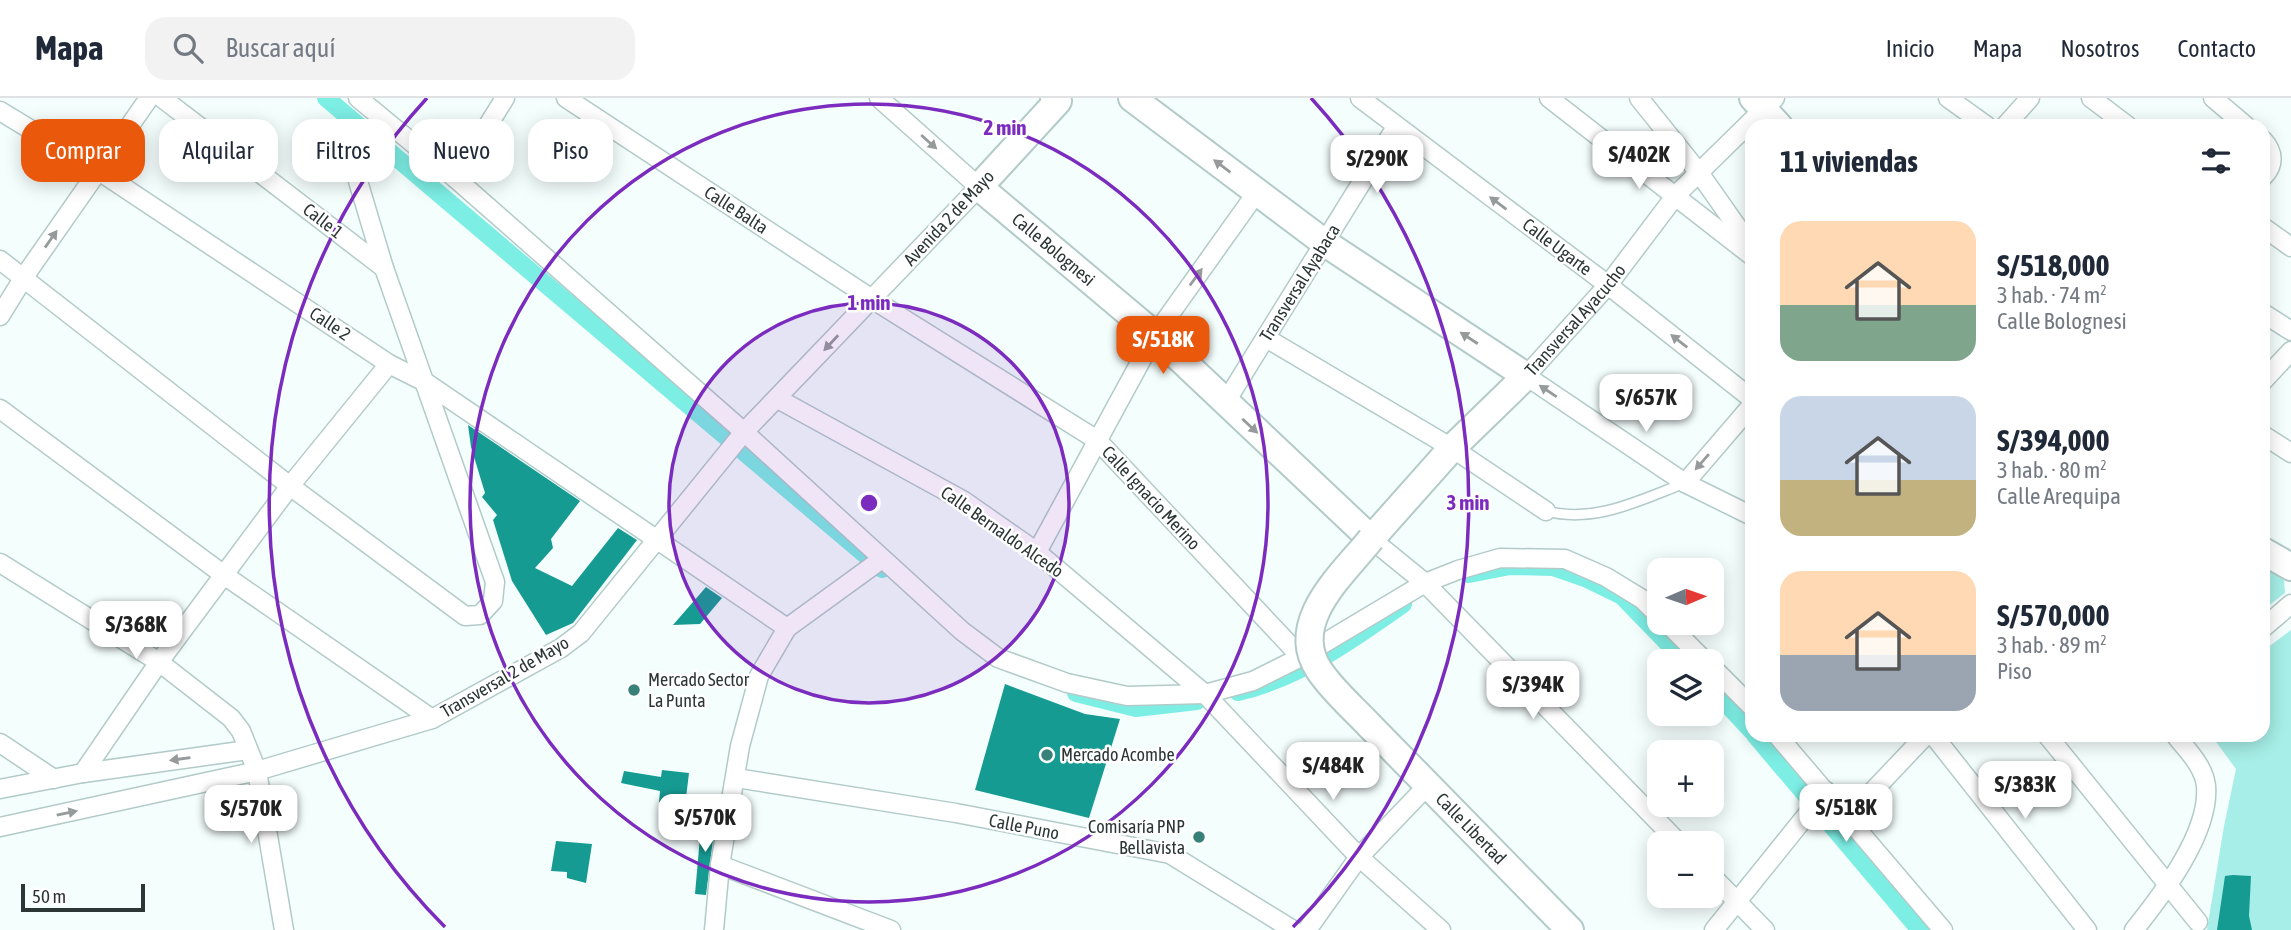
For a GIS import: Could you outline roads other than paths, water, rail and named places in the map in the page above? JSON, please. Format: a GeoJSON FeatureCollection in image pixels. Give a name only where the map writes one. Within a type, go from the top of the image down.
{"type":"FeatureCollection","features":[{"type":"Feature","properties":{"kind":"main road"},"geometry":{"type":"LineString","coordinates":[[1132,98],[1325,243],[1526,376]]}},
{"type":"Feature","properties":{"kind":"main road","name":"Avenida 2 de Mayo"},"geometry":{"type":"LineString","coordinates":[[979,187],[1058,99]]}},
{"type":"Feature","properties":{"kind":"main road","name":"Calle Bolognesi"},"geometry":{"type":"LineString","coordinates":[[979,187],[1155,335],[1371,539]]}},
{"type":"Feature","properties":{"kind":"main road","name":"Transversal Ayacucho"},"geometry":{"type":"LineString","coordinates":[[1371,539],[1452,448],[1526,376]]}},
{"type":"Feature","properties":{"kind":"main road","name":"Calle Libertad"},"geometry":{"type":"LineString","coordinates":[[1371,539],[1320,602],[1309,627],[1309,647],[1318,669],[1370,726],[1570,930]]}},
{"type":"Feature","properties":{"kind":"main road"},"geometry":{"type":"LineString","coordinates":[[2270,555],[2291,567]]}},
{"type":"Feature","properties":{"kind":"street"},"geometry":{"type":"LineString","coordinates":[[135,119],[149,98]]}},
{"type":"Feature","properties":{"kind":"street","name":"Calle 1"},"geometry":{"type":"LineString","coordinates":[[163,98],[384,268]]}},
{"type":"Feature","properties":{"kind":"street"},"geometry":{"type":"LineString","coordinates":[[358,98],[409,140]]}},
{"type":"Feature","properties":{"kind":"street"},"geometry":{"type":"LineString","coordinates":[[492,119],[505,98]]}},
{"type":"Feature","properties":{"kind":"street","name":"Calle Balta"},"geometry":{"type":"LineString","coordinates":[[566,98],[872,299]]}},
{"type":"Feature","properties":{"kind":"street","name":"Calle Bolognesi"},"geometry":{"type":"LineString","coordinates":[[879,98],[979,187]]}},
{"type":"Feature","properties":{"kind":"street","name":"Calle Ugarte"},"geometry":{"type":"LineString","coordinates":[[1360,98],[1608,285],[1745,393]]}},
{"type":"Feature","properties":{"kind":"street"},"geometry":{"type":"LineString","coordinates":[[1549,98],[1745,250]]}},
{"type":"Feature","properties":{"kind":"street"},"geometry":{"type":"LineString","coordinates":[[1639,98],[1700,174],[1745,237]]}},
{"type":"Feature","properties":{"kind":"street"},"geometry":{"type":"LineString","coordinates":[[1948,98],[1977,119]]}},
{"type":"Feature","properties":{"kind":"street"},"geometry":{"type":"LineString","coordinates":[[2011,119],[2030,98]]}},
{"type":"Feature","properties":{"kind":"street"},"geometry":{"type":"LineString","coordinates":[[2091,98],[2119,119]]}},
{"type":"Feature","properties":{"kind":"street"},"geometry":{"type":"LineString","coordinates":[[2213,98],[2238,119]]}},
{"type":"Feature","properties":{"kind":"street","name":"Calle 2"},"geometry":{"type":"LineString","coordinates":[[0,111],[21,124]]}},
{"type":"Feature","properties":{"kind":"street","name":"Transversal Ayabaca"},"geometry":{"type":"LineString","coordinates":[[1225,403],[1396,127]]}},
{"type":"Feature","properties":{"kind":"street","name":"Transversal Ayacucho"},"geometry":{"type":"LineString","coordinates":[[1526,376],[1608,285],[1676,195],[1745,130]]}},
{"type":"Feature","properties":{"kind":"street"},"geometry":{"type":"LineString","coordinates":[[2270,148],[2270,167]]}},
{"type":"Feature","properties":{"kind":"street"},"geometry":{"type":"LineString","coordinates":[[0,316],[24,277],[91,182]]}},
{"type":"Feature","properties":{"kind":"street","name":"Calle 2"},"geometry":{"type":"LineString","coordinates":[[116,182],[390,364],[425,382],[787,628]]}},
{"type":"Feature","properties":{"kind":"street"},"geometry":{"type":"LineString","coordinates":[[0,260],[290,486],[465,616],[480,615],[493,601],[495,582],[384,268],[358,182]]}},
{"type":"Feature","properties":{"kind":"street"},"geometry":{"type":"LineString","coordinates":[[460,182],[962,631],[998,658],[1067,683],[1127,695],[1205,694],[1253,681],[1301,657],[1418,578],[1500,558],[1565,559],[1606,577],[1647,604]]}},
{"type":"Feature","properties":{"kind":"street","name":"Avenida 2 de Mayo"},"geometry":{"type":"LineString","coordinates":[[778,399],[979,187]]}},
{"type":"Feature","properties":{"kind":"street"},"geometry":{"type":"LineString","coordinates":[[1037,552],[1155,335],[1257,192]]}},
{"type":"Feature","properties":{"kind":"street"},"geometry":{"type":"LineString","coordinates":[[2270,232],[2291,247]]}},
{"type":"Feature","properties":{"kind":"street","name":"Calle Ignacio Merino"},"geometry":{"type":"LineString","coordinates":[[872,299],[1097,440],[1301,657]]}},
{"type":"Feature","properties":{"kind":"street"},"geometry":{"type":"LineString","coordinates":[[2270,318],[2291,331]]}},
{"type":"Feature","properties":{"kind":"street"},"geometry":{"type":"LineString","coordinates":[[1266,338],[1452,448],[1546,511]]}},
{"type":"Feature","properties":{"kind":"street"},"geometry":{"type":"LineString","coordinates":[[2270,374],[2291,351]]}},
{"type":"Feature","properties":{"kind":"street"},"geometry":{"type":"LineString","coordinates":[[83,773],[159,662],[290,486],[390,364]]}},
{"type":"Feature","properties":{"kind":"street"},"geometry":{"type":"LineString","coordinates":[[1526,376],[1685,482],[1745,512]]}},
{"type":"Feature","properties":{"kind":"street","name":"Transversal 2 de Mayo"},"geometry":{"type":"LineString","coordinates":[[0,827],[257,771],[432,719],[561,648],[581,633],[743,434],[778,399]]}},
{"type":"Feature","properties":{"kind":"street","name":"Calle Bernaldo Alcedo"},"geometry":{"type":"LineString","coordinates":[[778,399],[964,501],[1037,552],[1205,694],[1359,857],[1441,930]]}},
{"type":"Feature","properties":{"kind":"street"},"geometry":{"type":"LineString","coordinates":[[0,408],[224,575],[432,719]]}},
{"type":"Feature","properties":{"kind":"street"},"geometry":{"type":"LineString","coordinates":[[1685,482],[1745,413]]}},
{"type":"Feature","properties":{"kind":"street"},"geometry":{"type":"LineString","coordinates":[[2270,440],[2291,453]]}},
{"type":"Feature","properties":{"kind":"street","name":"Calle Bolognesi"},"geometry":{"type":"LineString","coordinates":[[1371,539],[1418,578],[1667,831]]}},
{"type":"Feature","properties":{"kind":"street"},"geometry":{"type":"LineString","coordinates":[[714,930],[720,865],[740,746],[760,676],[787,628],[882,559]]}},
{"type":"Feature","properties":{"kind":"street"},"geometry":{"type":"LineString","coordinates":[[0,563],[159,662],[231,718],[241,731],[257,771],[284,930]]}},
{"type":"Feature","properties":{"kind":"street"},"geometry":{"type":"LineString","coordinates":[[2270,622],[2291,604]]}},
{"type":"Feature","properties":{"kind":"street"},"geometry":{"type":"LineString","coordinates":[[1679,635],[1693,649]]}},
{"type":"Feature","properties":{"kind":"street"},"geometry":{"type":"LineString","coordinates":[[1724,679],[1745,700]]}},
{"type":"Feature","properties":{"kind":"street"},"geometry":{"type":"LineString","coordinates":[[1783,742],[1943,930]]}},
{"type":"Feature","properties":{"kind":"street"},"geometry":{"type":"LineString","coordinates":[[1872,792],[1919,742]]}},
{"type":"Feature","properties":{"kind":"street"},"geometry":{"type":"LineString","coordinates":[[1939,742],[2087,930]]}},
{"type":"Feature","properties":{"kind":"street"},"geometry":{"type":"LineString","coordinates":[[2053,742],[2199,922]]}},
{"type":"Feature","properties":{"kind":"street"},"geometry":{"type":"LineString","coordinates":[[2134,930],[2169,886],[2203,818],[2206,785],[2198,763],[2181,742]]}},
{"type":"Feature","properties":{"kind":"street"},"geometry":{"type":"LineString","coordinates":[[0,743],[54,779]]}},
{"type":"Feature","properties":{"kind":"street"},"geometry":{"type":"LineString","coordinates":[[0,789],[83,773],[248,750]]}},
{"type":"Feature","properties":{"kind":"street","name":"Calle Puno"},"geometry":{"type":"LineString","coordinates":[[736,778],[956,813],[1170,854],[1293,930]]}},
{"type":"Feature","properties":{"kind":"street"},"geometry":{"type":"LineString","coordinates":[[1307,930],[1359,857],[1427,785]]}},
{"type":"Feature","properties":{"kind":"street"},"geometry":{"type":"LineString","coordinates":[[1714,930],[1826,791]]}},
{"type":"Feature","properties":{"kind":"street"},"geometry":{"type":"LineString","coordinates":[[720,865],[891,930]]}},
{"type":"Feature","properties":{"kind":"street"},"geometry":{"type":"LineString","coordinates":[[1724,888],[1765,930]]}},
{"type":"Feature","properties":{"kind":"lane"},"geometry":{"type":"LineString","coordinates":[[1546,511],[1571,516],[1604,513],[1685,482]]}},
{"type":"Feature","properties":{"kind":"waterway"},"geometry":{"type":"LineString","coordinates":[[326,98],[882,569]]}},
{"type":"Feature","properties":{"kind":"waterway"},"geometry":{"type":"LineString","coordinates":[[1469,574],[1510,566],[1553,567],[1585,578],[1622,596],[1673,649]]}},
{"type":"Feature","properties":{"kind":"waterway"},"geometry":{"type":"LineString","coordinates":[[1238,692],[1261,686],[1304,667],[1403,604]]}},
{"type":"Feature","properties":{"kind":"waterway"},"geometry":{"type":"LineString","coordinates":[[1076,693],[1136,708],[1197,701]]}},
{"type":"Feature","properties":{"kind":"waterway"},"geometry":{"type":"LineString","coordinates":[[1724,701],[1745,723]]}},
{"type":"Feature","properties":{"kind":"waterway"},"geometry":{"type":"LineString","coordinates":[[1761,742],[1920,930]]}},
{"type":"Feature","properties":{"kind":"place","name":"Mercado Sector La Punta"},"geometry":{"type":"Point","coordinates":[634,690]}},
{"type":"Feature","properties":{"kind":"place","name":"Mercado Acombe"},"geometry":{"type":"Point","coordinates":[1047,755]}},
{"type":"Feature","properties":{"kind":"place","name":"Comisaría PNP Bellavista"},"geometry":{"type":"Point","coordinates":[1199,837]}}]}
